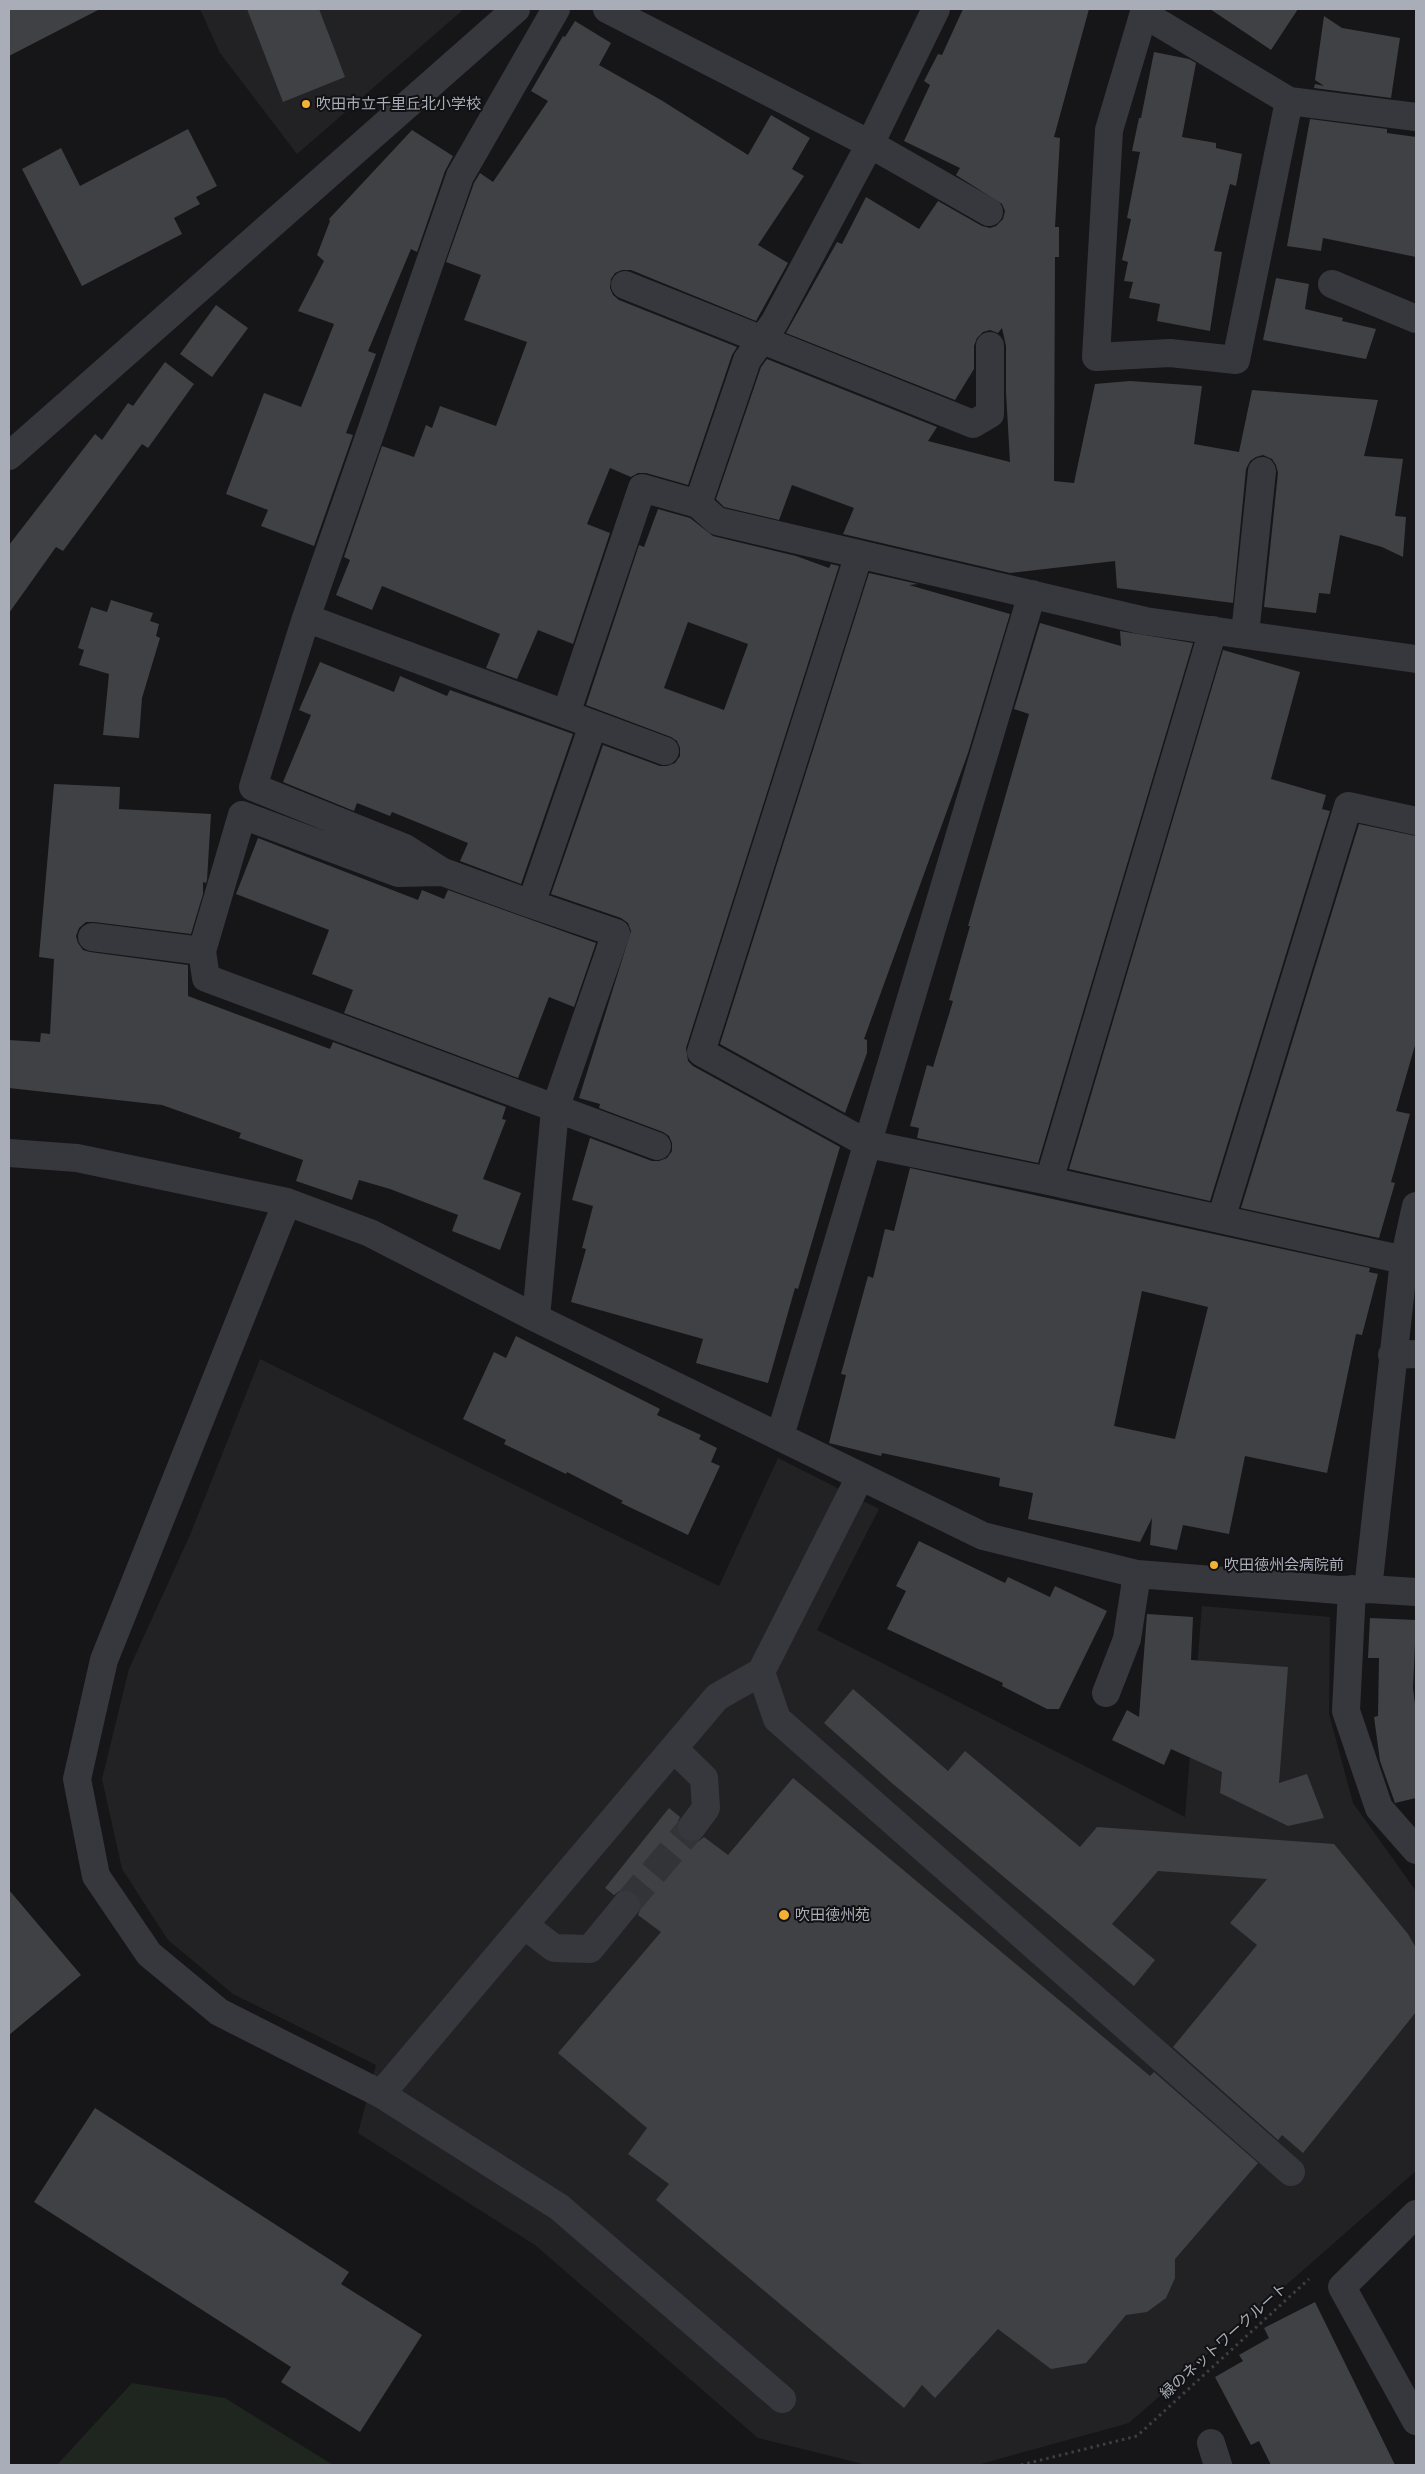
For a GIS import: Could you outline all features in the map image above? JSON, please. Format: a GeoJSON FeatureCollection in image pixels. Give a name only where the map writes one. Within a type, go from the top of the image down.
{"type":"FeatureCollection","features":[{"type":"Feature","properties":{"kind":"street"},"geometry":{"type":"LineString","coordinates":[[9,456],[516,9]]}},
{"type":"Feature","properties":{"kind":"street"},"geometry":{"type":"LineString","coordinates":[[536,1318],[555,1109],[616,933],[444,872],[405,848],[254,787],[306,618],[460,176],[556,9]]}},
{"type":"Feature","properties":{"kind":"street"},"geometry":{"type":"LineString","coordinates":[[607,9],[870,144],[989,212]]}},
{"type":"Feature","properties":{"kind":"street"},"geometry":{"type":"LineString","coordinates":[[698,504],[747,360],[774,323],[870,144],[936,9]]}},
{"type":"Feature","properties":{"kind":"street"},"geometry":{"type":"LineString","coordinates":[[1289,101],[1236,360],[1170,353],[1096,356],[1109,130],[1145,11],[1289,101],[1416,117]]}},
{"type":"Feature","properties":{"kind":"street"},"geometry":{"type":"LineString","coordinates":[[1332,284],[1416,319]]}},
{"type":"Feature","properties":{"kind":"street"},"geometry":{"type":"LineString","coordinates":[[625,285],[761,341],[973,424],[990,414],[990,346]]}},
{"type":"Feature","properties":{"kind":"street"},"geometry":{"type":"LineString","coordinates":[[1245,634],[1262,471]]}},
{"type":"Feature","properties":{"kind":"street"},"geometry":{"type":"LineString","coordinates":[[566,714],[642,488],[698,504],[717,521],[1144,621],[1416,659]]}},
{"type":"Feature","properties":{"kind":"street"},"geometry":{"type":"LineString","coordinates":[[859,554],[701,1052],[868,1144],[1050,1181],[1404,1260]]}},
{"type":"Feature","properties":{"kind":"street"},"geometry":{"type":"LineString","coordinates":[[780,1436],[1032,594]]}},
{"type":"Feature","properties":{"kind":"street"},"geometry":{"type":"LineString","coordinates":[[306,618],[665,751]]}},
{"type":"Feature","properties":{"kind":"street"},"geometry":{"type":"LineString","coordinates":[[1050,1181],[1213,630]]}},
{"type":"Feature","properties":{"kind":"street"},"geometry":{"type":"LineString","coordinates":[[531,904],[593,724]]}},
{"type":"Feature","properties":{"kind":"street"},"geometry":{"type":"LineString","coordinates":[[1221,1219],[1348,806],[1416,821]]}},
{"type":"Feature","properties":{"kind":"street"},"geometry":{"type":"LineString","coordinates":[[444,872],[398,874],[242,815],[202,951],[206,978],[657,1146]]}},
{"type":"Feature","properties":{"kind":"street"},"geometry":{"type":"LineString","coordinates":[[92,937],[202,951]]}},
{"type":"Feature","properties":{"kind":"street"},"geometry":{"type":"LineString","coordinates":[[9,1153],[77,1158],[287,1202],[370,1233],[536,1318],[983,1536],[1137,1574],[1416,1592]]}},
{"type":"Feature","properties":{"kind":"street"},"geometry":{"type":"LineString","coordinates":[[287,1202],[104,1660],[77,1779],[96,1876],[149,1954],[219,2012],[380,2094],[559,2207],[782,2399]]}},
{"type":"Feature","properties":{"kind":"street"},"geometry":{"type":"LineString","coordinates":[[1416,1206],[1404,1260],[1404,1355],[1360,1589],[1346,1711],[1379,1808],[1416,1850]]}},
{"type":"Feature","properties":{"kind":"street"},"geometry":{"type":"LineString","coordinates":[[380,2094],[717,1697],[761,1672],[860,1477]]}},
{"type":"Feature","properties":{"kind":"street"},"geometry":{"type":"LineString","coordinates":[[1106,1693],[1127,1639],[1137,1574]]}},
{"type":"Feature","properties":{"kind":"street"},"geometry":{"type":"LineString","coordinates":[[761,1672],[777,1719],[1290,2172]]}},
{"type":"Feature","properties":{"kind":"street"},"geometry":{"type":"LineString","coordinates":[[674,1749],[704,1778],[706,1808],[692,1827]]}},
{"type":"Feature","properties":{"kind":"street"},"geometry":{"type":"LineString","coordinates":[[524,1925],[554,1948],[590,1949],[626,1905]]}},
{"type":"Feature","properties":{"kind":"street"},"geometry":{"type":"LineString","coordinates":[[1416,2214],[1342,2287],[1416,2421]]}},
{"type":"Feature","properties":{"kind":"path","name":"緑のネットワークルート"},"geometry":{"type":"LineString","coordinates":[[1021,2465],[1137,2436],[1312,2276]]}},
{"type":"Feature","properties":{"kind":"shaded area","name":"吹田市立千里丘北小学校"},"geometry":{"type":"Polygon","coordinates":[[[200,9],[464,9],[297,154],[220,53],[200,9]]]}},
{"type":"Feature","properties":{"kind":"shaded area","name":"吹田徳州苑"},"geometry":{"type":"Polygon","coordinates":[[[260,1359],[719,1586],[778,1458],[879,1509],[817,1630],[1185,1817],[1202,1606],[1330,1617],[1329,1714],[1353,1803],[1416,1891],[1416,2171],[1129,2423],[977,2465],[867,2465],[758,2438],[535,2245],[358,2133],[376,2065],[233,1994],[168,1940],[122,1869],[102,1779],[129,1669],[190,1535],[260,1359]]]}},
{"type":"Feature","properties":{"kind":"shaded area"},"geometry":{"type":"Polygon","coordinates":[[[132,2383],[225,2398],[333,2465],[57,2465],[132,2383]]]}},
{"type":"Feature","properties":{"kind":"building"},"geometry":{"type":"Polygon","coordinates":[[[9,9],[100,9],[9,56],[9,9]]]}},
{"type":"Feature","properties":{"kind":"building"},"geometry":{"type":"Polygon","coordinates":[[[247,9],[319,9],[345,77],[283,102],[247,9]]]}},
{"type":"Feature","properties":{"kind":"building"},"geometry":{"type":"Polygon","coordinates":[[[963,9],[1089,9],[1054,137],[1060,138],[1055,227],[1059,227],[1059,257],[1055,257],[1054,481],[1074,483],[1095,384],[1130,381],[1202,386],[1194,444],[1239,452],[1252,390],[1378,400],[1364,456],[1403,459],[1395,516],[1406,517],[1403,557],[1382,547],[1340,535],[1330,594],[1319,593],[1316,613],[1264,607],[1278,473],[1272,459],[1263,455],[1250,461],[1246,469],[1233,603],[1117,588],[1115,561],[1010,573],[843,534],[854,508],[792,485],[779,520],[724,507],[716,499],[761,367],[767,359],[937,427],[928,441],[1010,462],[1006,392],[1006,346],[1002,328],[998,333],[990,330],[983,332],[977,338],[974,346],[974,369],[955,400],[786,333],[837,242],[842,244],[866,197],[919,229],[938,201],[982,226],[990,228],[996,226],[1003,219],[1005,211],[1002,204],[956,175],[960,168],[904,141],[930,85],[924,81],[938,54],[942,55],[963,9]]]}},
{"type":"Feature","properties":{"kind":"building"},"geometry":{"type":"Polygon","coordinates":[[[1210,9],[1298,9],[1271,50],[1210,9]]]}},
{"type":"Feature","properties":{"kind":"building"},"geometry":{"type":"Polygon","coordinates":[[[1324,16],[1342,28],[1400,38],[1391,98],[1314,88],[1315,84],[1324,86],[1315,80],[1324,16]]]}},
{"type":"Feature","properties":{"kind":"building"},"geometry":{"type":"Polygon","coordinates":[[[575,21],[611,43],[599,65],[661,100],[748,155],[771,115],[810,138],[792,169],[804,176],[758,245],[788,263],[756,321],[631,270],[622,270],[615,273],[611,279],[610,288],[613,295],[619,300],[737,347],[732,355],[688,485],[646,473],[638,473],[631,477],[610,468],[587,524],[610,533],[573,644],[538,630],[517,679],[486,668],[500,634],[382,586],[372,610],[336,595],[350,560],[344,557],[382,446],[414,457],[426,425],[432,428],[440,406],[496,426],[527,342],[464,320],[481,275],[446,262],[474,183],[480,173],[493,182],[548,101],[531,91],[563,36],[565,37],[575,21]]]}},
{"type":"Feature","properties":{"kind":"building"},"geometry":{"type":"Polygon","coordinates":[[[1154,52],[1189,59],[1196,63],[1182,137],[1216,143],[1216,148],[1242,154],[1236,186],[1230,184],[1214,251],[1222,252],[1210,331],[1157,321],[1160,304],[1129,298],[1133,282],[1124,281],[1128,262],[1122,260],[1131,219],[1127,218],[1140,152],[1132,151],[1139,118],[1141,118],[1154,52]]]}},
{"type":"Feature","properties":{"kind":"building"},"geometry":{"type":"Polygon","coordinates":[[[1310,119],[1387,129],[1387,133],[1416,137],[1416,257],[1323,238],[1321,251],[1287,246],[1310,119]]]}},
{"type":"Feature","properties":{"kind":"building"},"geometry":{"type":"Polygon","coordinates":[[[188,129],[217,186],[196,197],[200,204],[174,218],[182,234],[82,286],[22,169],[61,148],[80,186],[188,129]]]}},
{"type":"Feature","properties":{"kind":"building"},"geometry":{"type":"Polygon","coordinates":[[[412,130],[453,156],[445,171],[417,252],[411,249],[368,351],[376,354],[346,433],[353,435],[314,546],[261,526],[268,510],[226,494],[264,393],[301,407],[334,324],[298,311],[324,261],[317,255],[330,221],[329,219],[412,130]]]}},
{"type":"Feature","properties":{"kind":"building"},"geometry":{"type":"Polygon","coordinates":[[[1276,278],[1309,284],[1305,309],[1343,318],[1342,321],[1376,329],[1366,359],[1263,340],[1276,278]]]}},
{"type":"Feature","properties":{"kind":"building"},"geometry":{"type":"Polygon","coordinates":[[[216,305],[248,328],[212,377],[180,354],[216,305]]]}},
{"type":"Feature","properties":{"kind":"building"},"geometry":{"type":"Polygon","coordinates":[[[165,362],[194,384],[148,448],[142,444],[63,551],[56,547],[9,613],[9,545],[95,434],[102,440],[128,403],[133,406],[165,362]]]}},
{"type":"Feature","properties":{"kind":"building"},"geometry":{"type":"Polygon","coordinates":[[[658,509],[690,518],[713,536],[796,556],[829,568],[831,564],[839,566],[686,1048],[688,1061],[693,1066],[840,1147],[798,1289],[795,1288],[768,1383],[696,1363],[703,1339],[571,1302],[586,1249],[582,1248],[593,1206],[572,1200],[590,1138],[652,1161],[667,1158],[672,1151],[672,1143],[669,1136],[663,1132],[599,1108],[600,1104],[579,1098],[631,931],[628,923],[621,918],[551,894],[603,745],[660,766],[675,763],[680,756],[680,748],[677,741],[671,737],[586,705],[639,545],[644,547],[658,509]],[[688,622],[664,688],[724,710],[748,644],[688,622]]]}},
{"type":"Feature","properties":{"kind":"building"},"geometry":{"type":"Polygon","coordinates":[[[869,573],[918,584],[909,585],[1010,614],[968,753],[864,1039],[867,1040],[867,1053],[845,1113],[720,1044],[869,573]]]}},
{"type":"Feature","properties":{"kind":"building"},"geometry":{"type":"Polygon","coordinates":[[[111,600],[153,613],[150,621],[159,624],[156,636],[160,638],[142,698],[139,738],[103,735],[109,674],[79,665],[84,650],[78,648],[91,607],[107,612],[111,600]]]}},
{"type":"Feature","properties":{"kind":"building"},"geometry":{"type":"Polygon","coordinates":[[[1040,623],[1121,646],[1120,631],[1193,643],[1038,1163],[917,1138],[919,1128],[910,1126],[927,1065],[933,1067],[953,1001],[949,1000],[970,926],[968,926],[1029,714],[1014,709],[1040,623]]]}},
{"type":"Feature","properties":{"kind":"building"},"geometry":{"type":"Polygon","coordinates":[[[1223,650],[1300,672],[1271,779],[1326,795],[1322,809],[1330,811],[1210,1201],[1069,1169],[1223,650]]]}},
{"type":"Feature","properties":{"kind":"building"},"geometry":{"type":"Polygon","coordinates":[[[320,662],[394,692],[400,676],[447,696],[450,690],[573,734],[521,884],[460,861],[468,843],[392,812],[390,816],[357,803],[354,811],[283,782],[311,715],[299,710],[320,662]]]}},
{"type":"Feature","properties":{"kind":"building"},"geometry":{"type":"Polygon","coordinates":[[[54,784],[120,787],[119,809],[211,814],[207,880],[206,883],[203,882],[203,894],[191,934],[86,922],[79,928],[76,936],[83,950],[188,965],[188,996],[330,1049],[333,1042],[506,1107],[502,1119],[506,1120],[483,1179],[521,1193],[500,1250],[452,1231],[458,1215],[390,1189],[359,1180],[352,1200],[296,1181],[303,1160],[239,1138],[241,1133],[162,1105],[9,1088],[9,1040],[40,1042],[41,1033],[50,1034],[54,959],[39,957],[54,784]]]}},
{"type":"Feature","properties":{"kind":"building"},"geometry":{"type":"Polygon","coordinates":[[[1359,824],[1416,836],[1416,1042],[1396,1111],[1410,1114],[1391,1182],[1395,1183],[1379,1238],[1241,1208],[1359,824]]]}},
{"type":"Feature","properties":{"kind":"building"},"geometry":{"type":"Polygon","coordinates":[[[258,838],[418,900],[422,890],[444,899],[448,890],[596,943],[574,1007],[549,997],[518,1078],[344,1013],[353,990],[312,974],[329,930],[236,894],[258,838]]]}},
{"type":"Feature","properties":{"kind":"building"},"geometry":{"type":"Polygon","coordinates":[[[910,1168],[1370,1268],[1369,1272],[1378,1274],[1362,1335],[1356,1334],[1327,1473],[1245,1456],[1229,1534],[1183,1525],[1177,1550],[1150,1545],[1152,1518],[1140,1542],[1028,1519],[1033,1493],[999,1486],[1000,1478],[882,1453],[881,1456],[829,1443],[846,1375],[841,1374],[868,1276],[873,1278],[885,1229],[894,1231],[910,1168]],[[1142,1291],[1114,1426],[1175,1439],[1208,1307],[1142,1291]]]}},
{"type":"Feature","properties":{"kind":"building"},"geometry":{"type":"Polygon","coordinates":[[[516,1336],[660,1409],[657,1415],[701,1435],[699,1439],[717,1448],[711,1462],[720,1466],[688,1535],[621,1503],[623,1501],[567,1472],[566,1474],[504,1444],[506,1440],[463,1419],[494,1352],[506,1358],[516,1336]]]}},
{"type":"Feature","properties":{"kind":"building"},"geometry":{"type":"Polygon","coordinates":[[[919,1541],[1005,1583],[1008,1577],[1050,1597],[1055,1586],[1107,1611],[1059,1709],[1047,1709],[1002,1686],[1003,1683],[887,1629],[906,1591],[896,1586],[919,1541]]]}},
{"type":"Feature","properties":{"kind":"building"},"geometry":{"type":"Polygon","coordinates":[[[1147,1614],[1193,1617],[1191,1660],[1288,1667],[1279,1783],[1307,1774],[1324,1818],[1288,1826],[1220,1793],[1222,1772],[1171,1749],[1164,1765],[1112,1740],[1127,1710],[1139,1717],[1147,1614]]]}},
{"type":"Feature","properties":{"kind":"building"},"geometry":{"type":"Polygon","coordinates":[[[1370,1618],[1416,1620],[1413,1688],[1416,1713],[1416,1798],[1395,1803],[1380,1761],[1374,1717],[1378,1716],[1379,1658],[1368,1658],[1370,1618]]]}},
{"type":"Feature","properties":{"kind":"building"},"geometry":{"type":"Polygon","coordinates":[[[853,1689],[948,1771],[965,1751],[1080,1847],[1097,1827],[1334,1844],[1408,1934],[1416,1948],[1416,2012],[1303,2153],[1282,2135],[1278,2140],[1173,2047],[1257,1945],[1230,1923],[1267,1879],[1158,1871],[1112,1924],[1155,1960],[1134,1986],[893,1784],[824,1723],[853,1689]]]}},
{"type":"Feature","properties":{"kind":"building"},"geometry":{"type":"Polygon","coordinates":[[[793,1778],[1150,2076],[1154,2072],[1258,2163],[1175,2259],[1175,2278],[1166,2298],[1147,2312],[1126,2315],[1086,2363],[1051,2369],[998,2329],[935,2398],[922,2385],[904,2408],[656,2200],[669,2184],[628,2154],[647,2128],[558,2053],[661,1932],[638,1915],[641,1900],[635,1893],[621,1890],[614,1895],[605,1888],[669,1808],[680,1817],[676,1826],[682,1839],[691,1843],[699,1841],[704,1837],[728,1855],[793,1778]]]}},
{"type":"Feature","properties":{"kind":"building"},"geometry":{"type":"Polygon","coordinates":[[[9,1890],[81,1975],[9,2035],[9,1890]]]}},
{"type":"Feature","properties":{"kind":"building"},"geometry":{"type":"Polygon","coordinates":[[[95,2108],[349,2272],[341,2284],[422,2335],[360,2432],[281,2382],[291,2367],[34,2202],[95,2108]]]}},
{"type":"Feature","properties":{"kind":"building"},"geometry":{"type":"Polygon","coordinates":[[[1315,2302],[1395,2465],[1271,2465],[1259,2441],[1251,2445],[1215,2377],[1243,2361],[1239,2355],[1269,2338],[1264,2328],[1315,2302]]]}},
{"type":"Feature","properties":{"kind":"tunnel"},"geometry":{"type":"LineString","coordinates":[[626,1905],[692,1827]]}},
{"type":"Feature","properties":{"kind":"place","name":"吹田市立千里丘北小学校"},"geometry":{"type":"Point","coordinates":[306,104]}},
{"type":"Feature","properties":{"kind":"place","name":"吹田徳州会病院前"},"geometry":{"type":"Point","coordinates":[1214,1565]}},
{"type":"Feature","properties":{"kind":"place","name":"吹田徳州苑"},"geometry":{"type":"Point","coordinates":[784,1915]}}]}
